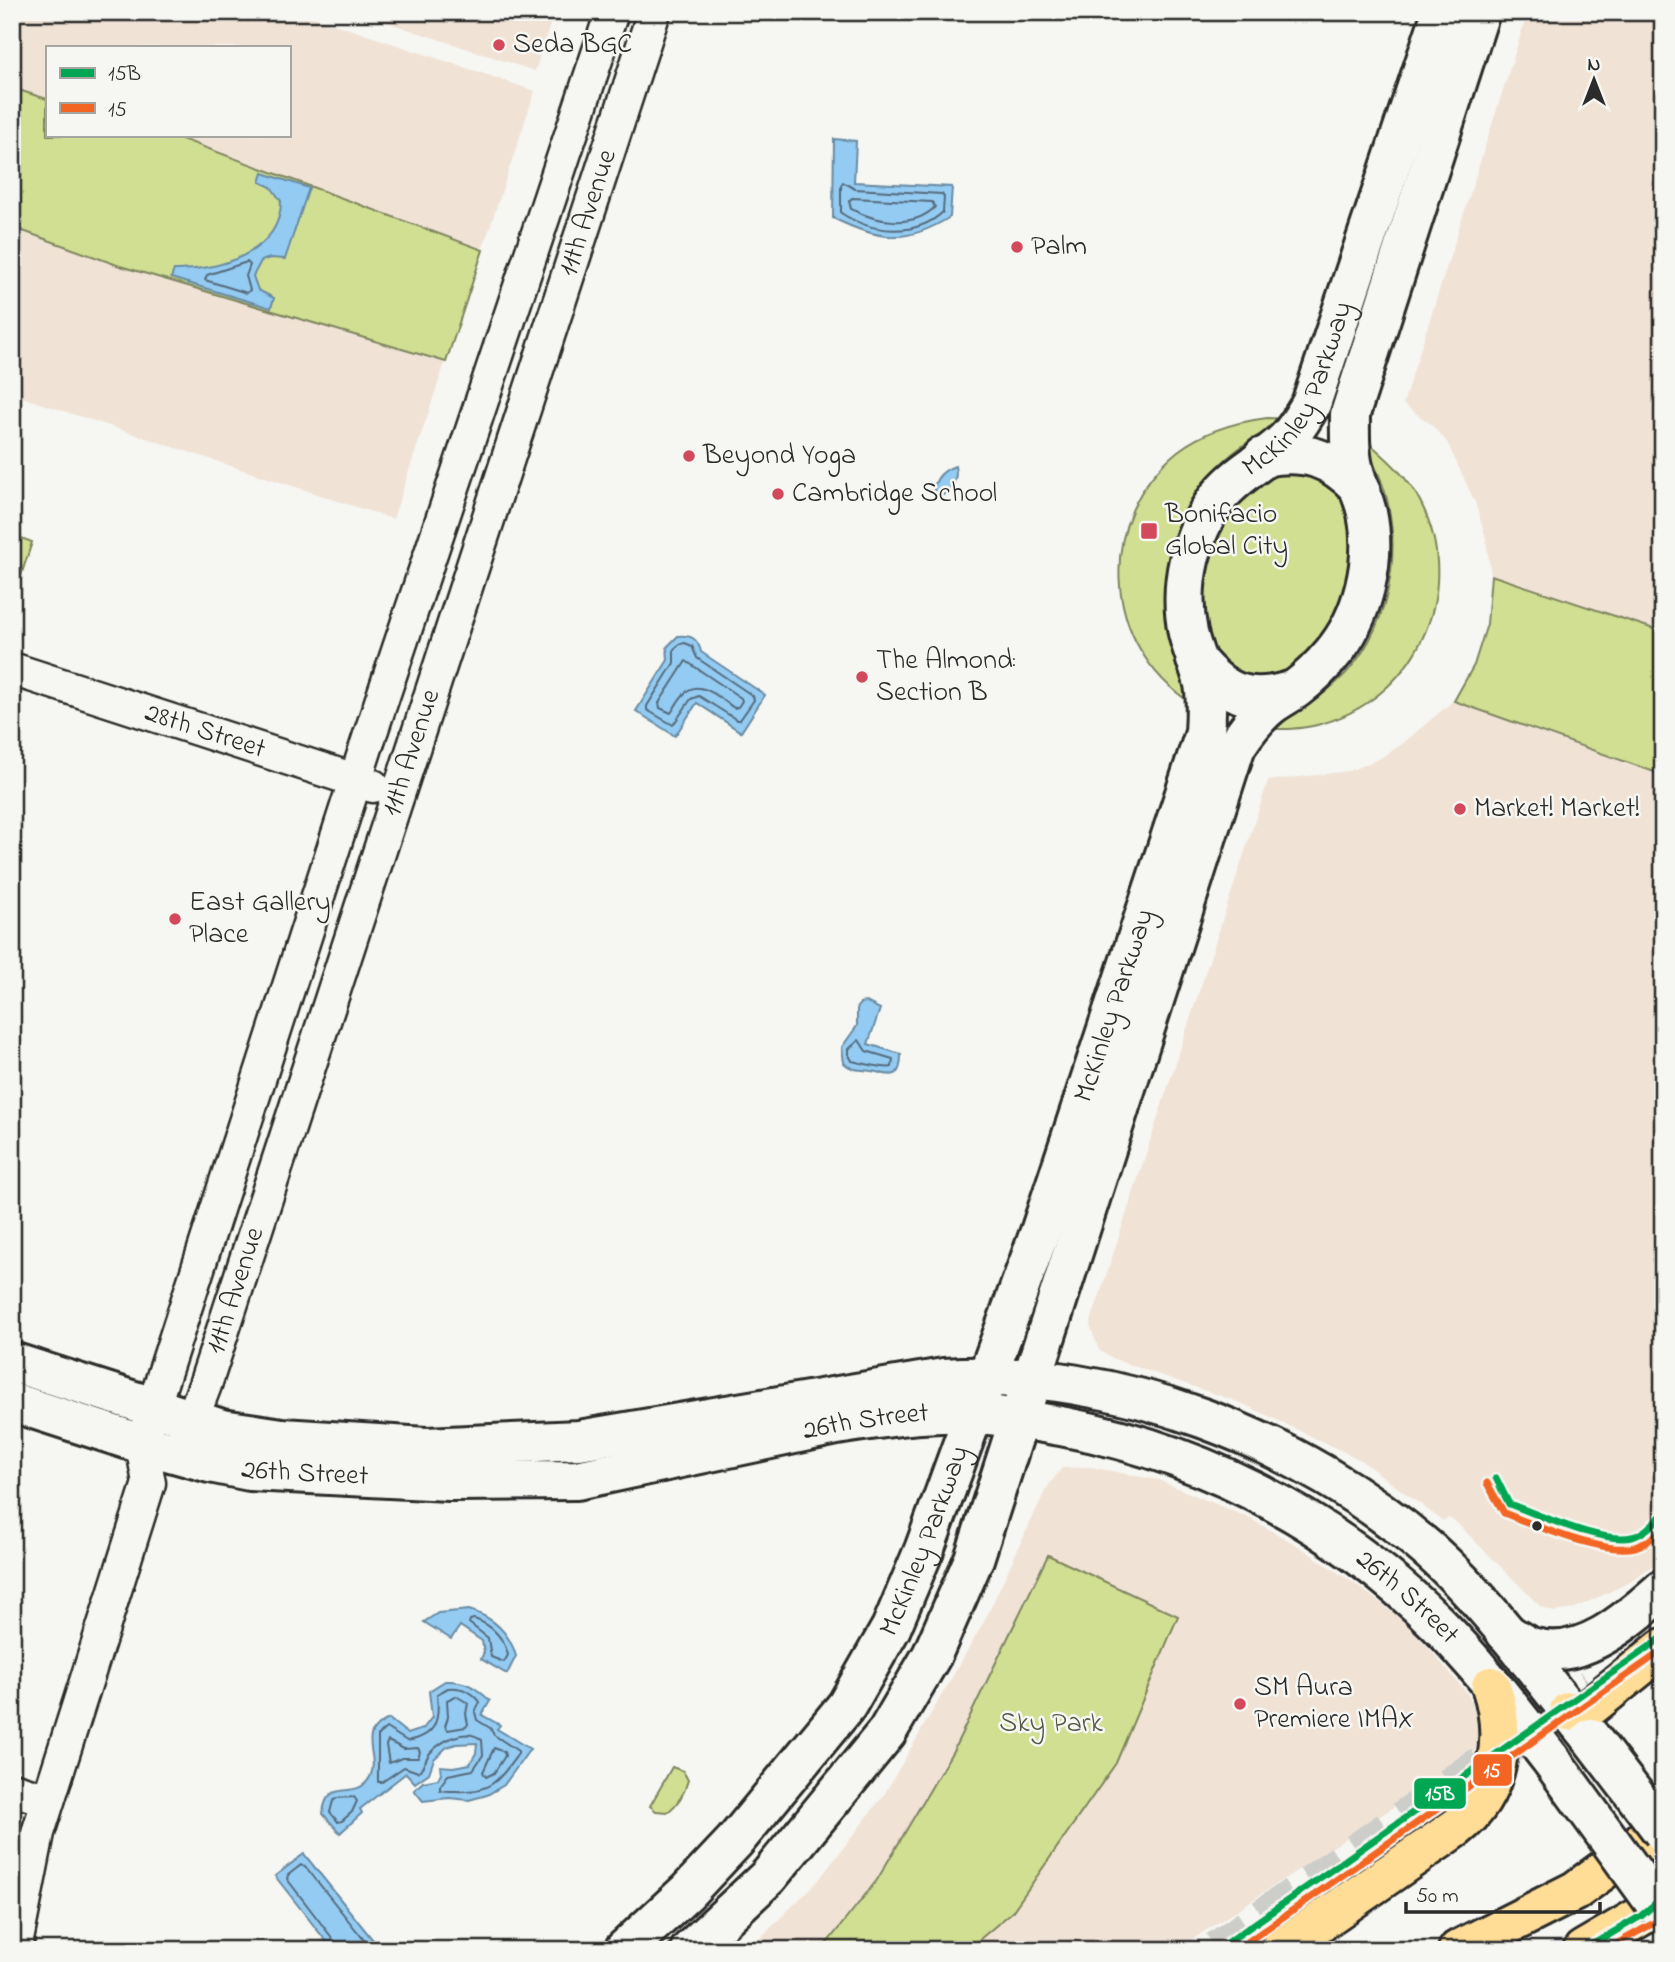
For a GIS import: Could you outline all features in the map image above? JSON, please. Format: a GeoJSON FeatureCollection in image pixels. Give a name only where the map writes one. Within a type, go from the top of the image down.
{"type":"FeatureCollection","features":[{"type":"Feature","properties":{"kind":"main road","name":"McKinley Parkway"},"geometry":{"type":"LineString","coordinates":[[624,1950],[687,1892],[735,1841],[847,1705],[891,1629],[924,1550],[1045,1217],[1205,733],[1207,708],[1204,684],[1188,632],[1185,603],[1186,575],[1193,546],[1204,519],[1220,495],[1240,474],[1285,441],[1311,404],[1442,12]]}},
{"type":"Feature","properties":{"kind":"main road","name":"McKinley Parkway"},"geometry":{"type":"LineString","coordinates":[[690,1950],[768,1877],[887,1732],[932,1655],[974,1559],[1236,746],[1252,723],[1272,704],[1317,671],[1336,650],[1351,625],[1361,599],[1368,571],[1370,544],[1367,515],[1352,464],[1350,414],[1480,12]]}},
{"type":"Feature","properties":{"kind":"main road"},"geometry":{"type":"LineString","coordinates":[[1263,457],[1284,453],[1306,454],[1345,472],[1360,488]]}},
{"type":"Feature","properties":{"kind":"main road"},"geometry":{"type":"LineString","coordinates":[[1196,660],[1210,678],[1229,691],[1251,697],[1274,696],[1295,689]]}},
{"type":"Feature","properties":{"kind":"main road","name":"26th Street"},"geometry":{"type":"LineString","coordinates":[[12,1362],[153,1408],[166,1450]]}},
{"type":"Feature","properties":{"kind":"main road","name":"26th Street"},"geometry":{"type":"LineString","coordinates":[[166,1450],[250,1435],[426,1447],[579,1440],[921,1382],[986,1375],[1069,1384],[1160,1404],[1248,1436],[1317,1471],[1365,1500],[1431,1552],[1505,1632],[1663,1832]]}},
{"type":"Feature","properties":{"kind":"main road","name":"26th Street"},"geometry":{"type":"LineString","coordinates":[[12,1402],[166,1450],[250,1471],[449,1481],[577,1480],[837,1425],[916,1415],[972,1413],[1120,1439],[1179,1458],[1236,1482],[1291,1511],[1343,1544],[1391,1581],[1437,1623],[1479,1668],[1552,1761],[1663,1914]]}},
{"type":"Feature","properties":{"kind":"main road"},"geometry":{"type":"LineString","coordinates":[[1505,1632],[1533,1648],[1562,1651],[1586,1644],[1628,1619],[1663,1590]]}},
{"type":"Feature","properties":{"kind":"main road"},"geometry":{"type":"LineString","coordinates":[[1580,1724],[1578,1712],[1590,1707],[1663,1648]]}},
{"type":"Feature","properties":{"kind":"main road"},"geometry":{"type":"LineString","coordinates":[[1279,1950],[1456,1828],[1478,1807],[1491,1782],[1500,1747],[1499,1715],[1491,1686]]}},
{"type":"Feature","properties":{"kind":"main road"},"geometry":{"type":"LineString","coordinates":[[1458,1950],[1575,1891],[1639,1844],[1663,1821]]}},
{"type":"Feature","properties":{"kind":"main road"},"geometry":{"type":"LineString","coordinates":[[1583,1950],[1641,1916],[1663,1897]]}},
{"type":"Feature","properties":{"kind":"street","name":"11th Avenue"},"geometry":{"type":"LineString","coordinates":[[153,1408],[356,781],[612,12]]}},
{"type":"Feature","properties":{"kind":"street","name":"11th Avenue"},"geometry":{"type":"LineString","coordinates":[[15,1950],[38,1833],[48,1800],[166,1450],[398,794],[654,12]]}},
{"type":"Feature","properties":{"kind":"street","name":"28th Street"},"geometry":{"type":"LineString","coordinates":[[12,669],[398,794]]}},
{"type":"Feature","properties":{"kind":"street"},"geometry":{"type":"LineString","coordinates":[[12,1789],[48,1800]]}},
{"type":"Feature","properties":{"kind":"shaded area"},"geometry":{"type":"Polygon","coordinates":[[[12,12],[298,12],[535,91],[393,519],[12,394],[12,12]]]}},
{"type":"Feature","properties":{"kind":"shaded area","name":"Seda BGC"},"geometry":{"type":"Polygon","coordinates":[[[356,12],[554,12],[535,71],[356,12]]]}},
{"type":"Feature","properties":{"kind":"shaded area","name":"Market! Market!"},"geometry":{"type":"Polygon","coordinates":[[[1528,12],[1663,12],[1663,1558],[1628,1583],[1573,1609],[1554,1612],[1541,1607],[1456,1522],[1448,1518],[1443,1521],[1359,1459],[1241,1403],[1111,1358],[1099,1350],[1090,1325],[1268,781],[1349,771],[1379,759],[1401,745],[1453,701],[1474,665],[1487,624],[1491,575],[1486,538],[1475,502],[1447,442],[1431,424],[1403,404],[1528,12]]]}},
{"type":"Feature","properties":{"kind":"shaded area"},"geometry":{"type":"Polygon","coordinates":[[[1090,1467],[1158,1480],[1249,1518],[1300,1547],[1361,1588],[1409,1625],[1467,1693],[1484,1725],[1474,1752],[1176,1950],[748,1950],[818,1881],[884,1795],[984,1622],[1046,1489],[1062,1468],[1090,1467]]]}},
{"type":"Feature","properties":{"kind":"green space"},"geometry":{"type":"Polygon","coordinates":[[[12,88],[46,99],[46,136],[174,136],[483,250],[446,362],[120,266],[12,227],[12,88]]]}},
{"type":"Feature","properties":{"kind":"green space"},"geometry":{"type":"Polygon","coordinates":[[[1267,418],[1293,419],[1264,432],[1217,468],[1184,515],[1173,542],[1167,572],[1166,617],[1174,655],[1191,703],[1161,678],[1140,649],[1126,615],[1120,580],[1122,545],[1132,510],[1151,479],[1178,451],[1221,428],[1267,418]]]}},
{"type":"Feature","properties":{"kind":"green space"},"geometry":{"type":"Polygon","coordinates":[[[1361,436],[1395,467],[1416,493],[1433,537],[1437,572],[1433,606],[1422,639],[1404,668],[1380,693],[1351,712],[1310,727],[1258,729],[1299,710],[1336,683],[1354,663],[1381,615],[1392,561],[1392,533],[1381,480],[1361,436]]]}},
{"type":"Feature","properties":{"kind":"green space"},"geometry":{"type":"Polygon","coordinates":[[[1281,466],[1334,482],[1348,521],[1352,548],[1347,581],[1328,630],[1310,654],[1269,682],[1225,673],[1207,638],[1200,585],[1217,529],[1240,497],[1281,466]]]}},
{"type":"Feature","properties":{"kind":"green space"},"geometry":{"type":"Polygon","coordinates":[[[16,536],[32,542],[12,603],[12,549],[16,536]]]}},
{"type":"Feature","properties":{"kind":"green space"},"geometry":{"type":"Polygon","coordinates":[[[1491,575],[1663,632],[1663,775],[1454,701],[1474,665],[1487,624],[1491,575]]]}},
{"type":"Feature","properties":{"kind":"green space","name":"Sky Park"},"geometry":{"type":"Polygon","coordinates":[[[1048,1555],[1178,1616],[1116,1763],[1012,1912],[967,1950],[819,1950],[877,1880],[954,1749],[1048,1555]]]}},
{"type":"Feature","properties":{"kind":"green space"},"geometry":{"type":"Polygon","coordinates":[[[672,1767],[683,1771],[688,1780],[687,1784],[678,1802],[668,1812],[656,1811],[650,1806],[672,1767]]]}},
{"type":"Feature","properties":{"kind":"water"},"geometry":{"type":"Polygon","coordinates":[[[834,139],[856,141],[854,182],[952,187],[950,217],[919,232],[892,236],[864,231],[833,218],[834,139]]]}},
{"type":"Feature","properties":{"kind":"water"},"geometry":{"type":"Polygon","coordinates":[[[263,173],[309,188],[285,259],[270,258],[261,261],[253,276],[258,290],[274,298],[271,308],[171,278],[174,270],[209,267],[244,255],[270,234],[278,219],[281,201],[271,187],[260,182],[263,173]]]}},
{"type":"Feature","properties":{"kind":"water"},"geometry":{"type":"Polygon","coordinates":[[[955,466],[956,477],[952,487],[934,499],[933,493],[938,478],[955,466]]]}},
{"type":"Feature","properties":{"kind":"water"},"geometry":{"type":"Polygon","coordinates":[[[678,636],[694,639],[701,652],[765,695],[741,732],[697,703],[675,736],[636,711],[668,660],[667,647],[678,636]]]}},
{"type":"Feature","properties":{"kind":"water"},"geometry":{"type":"Polygon","coordinates":[[[866,1002],[880,1009],[868,1044],[901,1054],[897,1073],[889,1075],[853,1069],[844,1063],[842,1047],[857,1026],[857,1009],[860,1003],[866,1002]]]}},
{"type":"Feature","properties":{"kind":"water"},"geometry":{"type":"Polygon","coordinates":[[[469,1610],[493,1621],[509,1640],[516,1656],[507,1674],[481,1659],[484,1652],[482,1641],[460,1626],[451,1639],[424,1622],[438,1613],[469,1610]]]}},
{"type":"Feature","properties":{"kind":"water"},"geometry":{"type":"Polygon","coordinates":[[[445,1681],[464,1683],[480,1692],[490,1701],[482,1715],[500,1725],[497,1729],[530,1749],[504,1785],[487,1795],[469,1800],[449,1798],[423,1801],[414,1790],[423,1782],[438,1779],[440,1766],[470,1764],[476,1753],[477,1743],[447,1747],[434,1759],[429,1773],[415,1783],[406,1773],[360,1809],[362,1813],[340,1833],[323,1814],[325,1802],[335,1792],[357,1788],[370,1777],[373,1769],[370,1745],[373,1731],[389,1719],[408,1734],[423,1729],[432,1717],[429,1691],[445,1681]]]}},
{"type":"Feature","properties":{"kind":"water"},"geometry":{"type":"Polygon","coordinates":[[[304,1854],[381,1950],[333,1950],[275,1876],[304,1854]]]}},
{"type":"Feature","properties":{"kind":"tunnel"},"geometry":{"type":"LineString","coordinates":[[1217,1950],[1592,1687]]}},
{"type":"Feature","properties":{"kind":"transit line","name":"15B"},"geometry":{"type":"LineString","coordinates":[[1496,1478],[1509,1504],[1570,1527],[1604,1536],[1636,1536],[1663,1514]]}},
{"type":"Feature","properties":{"kind":"transit line","name":"15"},"geometry":{"type":"LineString","coordinates":[[1487,1483],[1504,1513],[1588,1543],[1606,1547],[1635,1547],[1647,1542],[1663,1529]]}},
{"type":"Feature","properties":{"kind":"transit line","name":"15B"},"geometry":{"type":"LineString","coordinates":[[1217,1950],[1663,1637]]}},
{"type":"Feature","properties":{"kind":"transit line","name":"15"},"geometry":{"type":"LineString","coordinates":[[1236,1950],[1663,1650]]}},
{"type":"Feature","properties":{"kind":"transit line","name":"15B"},"geometry":{"type":"LineString","coordinates":[[1583,1950],[1641,1916],[1663,1897]]}},
{"type":"Feature","properties":{"kind":"transit line","name":"15"},"geometry":{"type":"LineString","coordinates":[[1605,1950],[1663,1918]]}},
{"type":"Feature","properties":{"kind":"place","name":"Seda BGC"},"geometry":{"type":"Point","coordinates":[499,45]}},
{"type":"Feature","properties":{"kind":"place","name":"Palm"},"geometry":{"type":"Point","coordinates":[1017,247]}},
{"type":"Feature","properties":{"kind":"place","name":"Beyond Yoga"},"geometry":{"type":"Point","coordinates":[689,456]}},
{"type":"Feature","properties":{"kind":"place","name":"Cambridge School"},"geometry":{"type":"Point","coordinates":[778,494]}},
{"type":"Feature","properties":{"kind":"place","name":"Bonifacio Global City"},"geometry":{"type":"Point","coordinates":[1149,531]}},
{"type":"Feature","properties":{"kind":"place","name":"The Almond: Section B"},"geometry":{"type":"Point","coordinates":[862,677]}},
{"type":"Feature","properties":{"kind":"place","name":"Market! Market!"},"geometry":{"type":"Point","coordinates":[1460,809]}},
{"type":"Feature","properties":{"kind":"place","name":"East Gallery Place"},"geometry":{"type":"Point","coordinates":[175,919]}},
{"type":"Feature","properties":{"kind":"place","name":"SM Aura Premiere IMAX"},"geometry":{"type":"Point","coordinates":[1240,1704]}}]}
